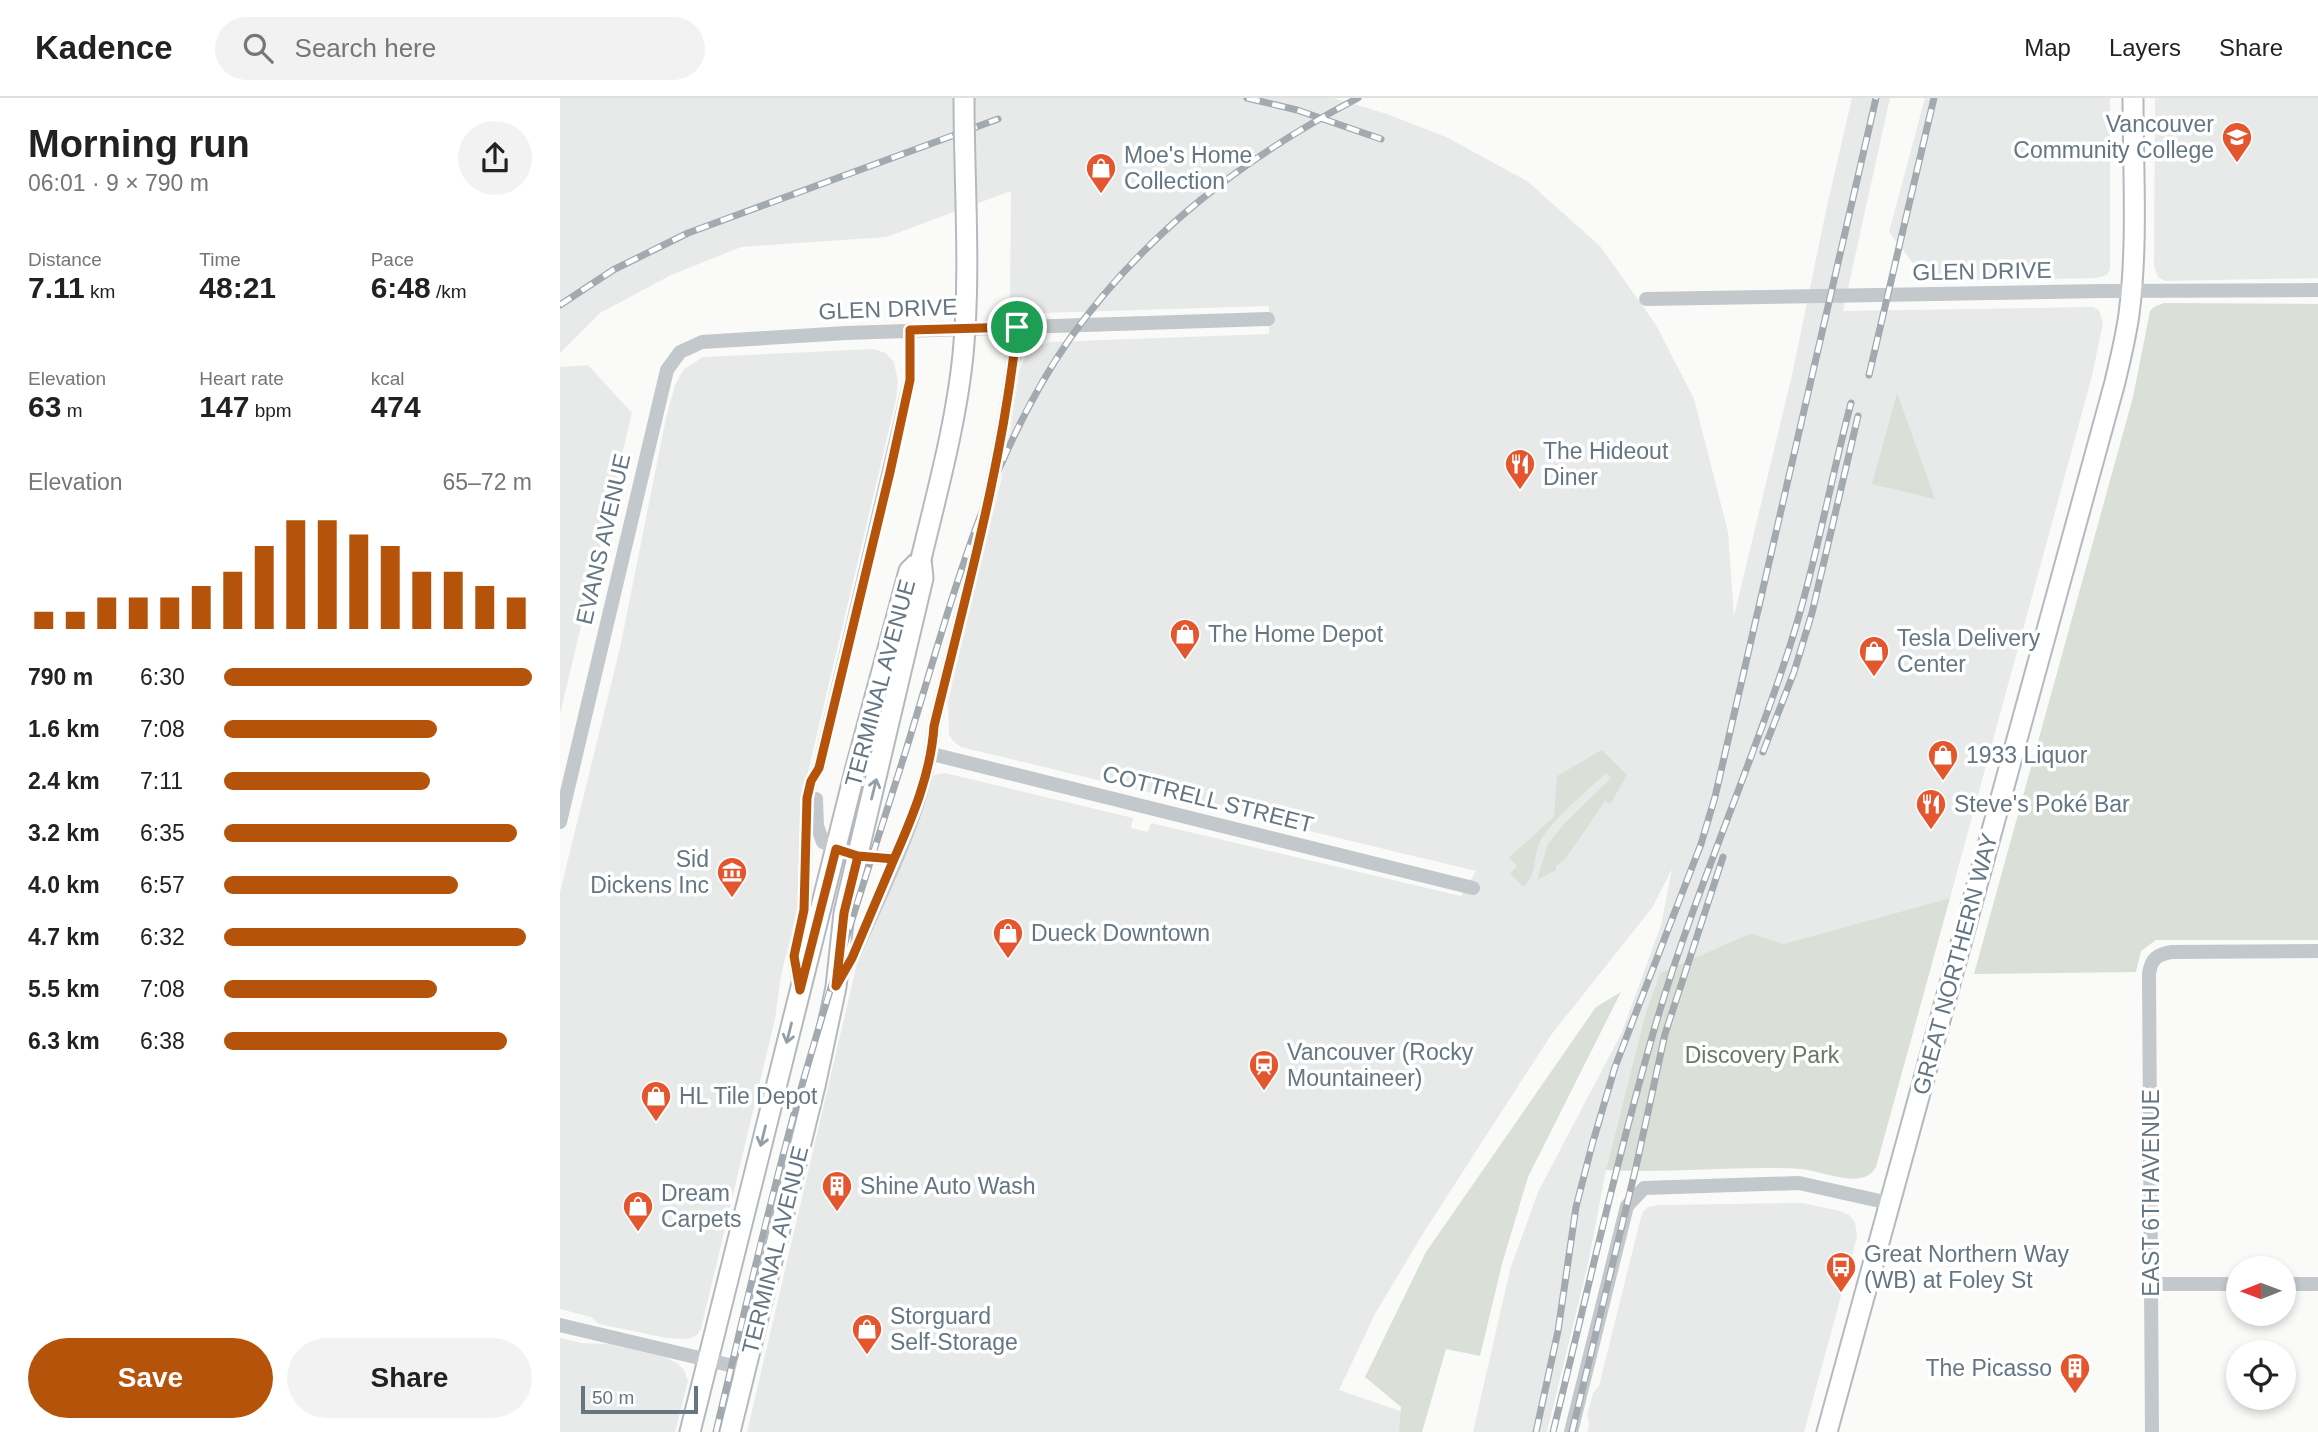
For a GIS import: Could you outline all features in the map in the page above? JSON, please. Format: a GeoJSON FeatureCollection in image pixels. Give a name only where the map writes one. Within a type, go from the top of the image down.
{"type":"FeatureCollection","features":[{"type":"Feature","properties":{"kind":"main road"},"geometry":{"type":"LineString","coordinates":[[921,559],[954,418],[963,354],[966,307],[964,98]]}},
{"type":"Feature","properties":{"kind":"main road"},"geometry":{"type":"LineString","coordinates":[[2131,291],[2134,226],[2133,98]]}},
{"type":"Feature","properties":{"kind":"main road","name":"GREAT NORTHERN WAY"},"geometry":{"type":"LineString","coordinates":[[1827,1432],[2115,382],[2131,291]]}},
{"type":"Feature","properties":{"kind":"main road","name":"TERMINAL AVENUE"},"geometry":{"type":"LineString","coordinates":[[690,1432],[856,767],[909,571],[921,559]]}},
{"type":"Feature","properties":{"kind":"main road","name":"TERMINAL AVENUE"},"geometry":{"type":"LineString","coordinates":[[730,1432],[815,1086],[836,986],[844,913],[923,578],[921,559]]}},
{"type":"Feature","properties":{"kind":"street","name":"GLEN DRIVE"},"geometry":{"type":"LineString","coordinates":[[1646,299],[2318,290]]}},
{"type":"Feature","properties":{"kind":"street","name":"GLEN DRIVE"},"geometry":{"type":"LineString","coordinates":[[680,352],[702,342],[910,330],[1268,319]]}},
{"type":"Feature","properties":{"kind":"street","name":"TERMINAL AVENUE"},"geometry":{"type":"LineString","coordinates":[[836,986],[852,958],[914,814],[932,754],[934,726],[1002,443],[1017,327]]}},
{"type":"Feature","properties":{"kind":"street","name":"TERMINAL AVENUE"},"geometry":{"type":"LineString","coordinates":[[800,990],[794,956],[804,910],[807,798],[811,781],[819,768],[890,472],[910,380],[910,330]]}},
{"type":"Feature","properties":{"kind":"street","name":"EVANS AVENUE"},"geometry":{"type":"LineString","coordinates":[[560,822],[667,370],[680,352]]}},
{"type":"Feature","properties":{"kind":"street","name":"COTTRELL STREET"},"geometry":{"type":"LineString","coordinates":[[932,754],[1473,888]]}},
{"type":"Feature","properties":{"kind":"street"},"geometry":{"type":"LineString","coordinates":[[819,768],[822,775],[817,800],[817,826],[824,842],[858,856],[894,859]]}},
{"type":"Feature","properties":{"kind":"street","name":"EAST 6TH AVENUE"},"geometry":{"type":"LineString","coordinates":[[2152,1432],[2151,963],[2156,956],[2172,952],[2318,951]]}},
{"type":"Feature","properties":{"kind":"street"},"geometry":{"type":"LineString","coordinates":[[1571,1432],[1627,1206],[1644,1188],[1799,1182],[1889,1203]]}},
{"type":"Feature","properties":{"kind":"street"},"geometry":{"type":"LineString","coordinates":[[2151,1284],[2226,1284]]}},
{"type":"Feature","properties":{"kind":"street"},"geometry":{"type":"LineString","coordinates":[[2296,1284],[2318,1284]]}},
{"type":"Feature","properties":{"kind":"street"},"geometry":{"type":"LineString","coordinates":[[560,1325],[746,1369]]}},
{"type":"Feature","properties":{"kind":"shaded area"},"geometry":{"type":"Polygon","coordinates":[[[560,98],[1333,98],[1387,114],[1446,137],[1527,181],[1600,246],[1656,325],[1694,399],[1728,532],[1734,616],[1792,375],[1852,98],[1890,98],[1843,311],[2093,307],[2099,310],[2103,323],[2092,376],[1950,898],[1783,944],[1751,933],[1660,973],[1645,1015],[1606,1170],[1588,1264],[1547,1432],[1473,1432],[1510,1270],[1538,1192],[1622,1032],[1661,925],[1672,869],[1652,908],[1551,1035],[1424,1232],[1375,1314],[1339,1390],[1412,1415],[1407,1432],[747,1432],[858,959],[934,775],[945,773],[1133,818],[1131,828],[1148,832],[1151,823],[1461,896],[1476,871],[961,747],[949,734],[948,702],[1005,464],[1020,368],[1027,353],[1032,348],[1050,342],[1269,334],[1269,306],[1010,314],[1011,191],[886,237],[741,247],[671,275],[600,313],[560,353],[560,98]]]}},
{"type":"Feature","properties":{"kind":"shaded area"},"geometry":{"type":"Polygon","coordinates":[[[1925,98],[2110,98],[2110,269],[2107,275],[2096,278],[1934,281],[1923,276],[1889,232],[1925,98]]]}},
{"type":"Feature","properties":{"kind":"shaded area","name":"Vancouver Community College"},"geometry":{"type":"Polygon","coordinates":[[[2155,98],[2318,98],[2318,278],[2165,281],[2158,277],[2154,266],[2155,98]]]}},
{"type":"Feature","properties":{"kind":"shaded area"},"geometry":{"type":"Polygon","coordinates":[[[873,349],[886,353],[894,362],[898,382],[896,400],[804,789],[797,908],[781,976],[775,1019],[701,1329],[696,1336],[687,1339],[666,1338],[599,1324],[591,1317],[560,1309],[560,892],[620,648],[675,385],[684,369],[703,357],[873,349]]]}},
{"type":"Feature","properties":{"kind":"shaded area"},"geometry":{"type":"Polygon","coordinates":[[[588,365],[632,413],[560,714],[560,367],[588,365]]]}},
{"type":"Feature","properties":{"kind":"shaded area"},"geometry":{"type":"Polygon","coordinates":[[[1803,1203],[1849,1215],[1855,1222],[1857,1237],[1804,1432],[1588,1432],[1587,1415],[1593,1393],[1599,1386],[1642,1213],[1648,1207],[1659,1205],[1803,1203]]]}},
{"type":"Feature","properties":{"kind":"shaded area"},"geometry":{"type":"Polygon","coordinates":[[[560,1338],[582,1343],[608,1344],[664,1357],[677,1363],[684,1370],[688,1381],[675,1432],[560,1432],[560,1338]]]}},
{"type":"Feature","properties":{"kind":"green space"},"geometry":{"type":"Polygon","coordinates":[[[2164,303],[2318,304],[2318,940],[2156,940],[2141,951],[2136,972],[1974,974],[2133,397],[2150,311],[2164,303]]]}},
{"type":"Feature","properties":{"kind":"green space"},"geometry":{"type":"Polygon","coordinates":[[[1897,393],[1935,499],[1872,484],[1897,393]]]}},
{"type":"Feature","properties":{"kind":"green space"},"geometry":{"type":"Polygon","coordinates":[[[1602,750],[1627,775],[1610,804],[1605,801],[1566,858],[1556,866],[1556,870],[1537,880],[1548,844],[1565,823],[1611,778],[1606,773],[1561,815],[1540,842],[1533,872],[1523,887],[1510,873],[1517,866],[1509,857],[1554,817],[1557,776],[1602,750]]]}},
{"type":"Feature","properties":{"kind":"green space","name":"Discovery Park"},"geometry":{"type":"Polygon","coordinates":[[[1950,898],[1876,1167],[1870,1174],[1853,1179],[1801,1169],[1777,1168],[1606,1170],[1645,1015],[1660,973],[1751,933],[1783,944],[1950,898]]]}},
{"type":"Feature","properties":{"kind":"green space"},"geometry":{"type":"Polygon","coordinates":[[[1621,992],[1528,1177],[1502,1264],[1480,1356],[1446,1349],[1422,1432],[1399,1432],[1401,1407],[1365,1377],[1426,1252],[1596,1007],[1621,992]]]}},
{"type":"Feature","properties":{"kind":"railway"},"geometry":{"type":"LineString","coordinates":[[1247,98],[1297,110],[1381,139]]}},
{"type":"Feature","properties":{"kind":"railway"},"geometry":{"type":"LineString","coordinates":[[716,1432],[775,1185],[823,1014],[955,590],[973,537],[1015,434],[1041,384],[1071,337],[1100,299],[1165,231],[1200,200],[1276,145],[1358,98]]}},
{"type":"Feature","properties":{"kind":"railway"},"geometry":{"type":"LineString","coordinates":[[1536,1432],[1558,1331],[1576,1207],[1615,1067],[1701,844],[1715,797],[1876,98]]}},
{"type":"Feature","properties":{"kind":"railway"},"geometry":{"type":"LineString","coordinates":[[1869,375],[1934,98]]}},
{"type":"Feature","properties":{"kind":"railway"},"geometry":{"type":"LineString","coordinates":[[560,305],[613,270],[688,233],[998,119]]}},
{"type":"Feature","properties":{"kind":"railway"},"geometry":{"type":"LineString","coordinates":[[1553,1432],[1614,1180],[1654,1030],[1684,937],[1794,632],[1851,403]]}},
{"type":"Feature","properties":{"kind":"railway"},"geometry":{"type":"LineString","coordinates":[[1763,752],[1794,672],[1812,613],[1858,416]]}},
{"type":"Feature","properties":{"kind":"railway"},"geometry":{"type":"LineString","coordinates":[[1572,1432],[1665,1034],[1723,857]]}},
{"type":"Feature","properties":{"kind":"place","name":"Vancouver Community College"},"geometry":{"type":"Point","coordinates":[2237,164]}},
{"type":"Feature","properties":{"kind":"place","name":"Moe's Home Collection"},"geometry":{"type":"Point","coordinates":[1101,195]}},
{"type":"Feature","properties":{"kind":"place","name":"The Hideout Diner"},"geometry":{"type":"Point","coordinates":[1520,491]}},
{"type":"Feature","properties":{"kind":"place","name":"The Home Depot"},"geometry":{"type":"Point","coordinates":[1185,661]}},
{"type":"Feature","properties":{"kind":"place","name":"Tesla Delivery Center"},"geometry":{"type":"Point","coordinates":[1874,678]}},
{"type":"Feature","properties":{"kind":"place","name":"1933 Liquor"},"geometry":{"type":"Point","coordinates":[1943,782]}},
{"type":"Feature","properties":{"kind":"place","name":"Steve's Poké Bar"},"geometry":{"type":"Point","coordinates":[1931,831]}},
{"type":"Feature","properties":{"kind":"place","name":"Sid Dickens Inc"},"geometry":{"type":"Point","coordinates":[732,899]}},
{"type":"Feature","properties":{"kind":"place","name":"Dueck Downtown"},"geometry":{"type":"Point","coordinates":[1008,960]}},
{"type":"Feature","properties":{"kind":"place","name":"Vancouver (Rocky Mountaineer)"},"geometry":{"type":"Point","coordinates":[1264,1092]}},
{"type":"Feature","properties":{"kind":"place","name":"HL Tile Depot"},"geometry":{"type":"Point","coordinates":[656,1123]}},
{"type":"Feature","properties":{"kind":"place","name":"Shine Auto Wash"},"geometry":{"type":"Point","coordinates":[837,1213]}},
{"type":"Feature","properties":{"kind":"place","name":"Dream Carpets"},"geometry":{"type":"Point","coordinates":[638,1233]}},
{"type":"Feature","properties":{"kind":"place","name":"Great Northern Way (WB) at Foley St"},"geometry":{"type":"Point","coordinates":[1841,1294]}},
{"type":"Feature","properties":{"kind":"place","name":"Storguard Self-Storage"},"geometry":{"type":"Point","coordinates":[867,1356]}},
{"type":"Feature","properties":{"kind":"place","name":"The Picasso"},"geometry":{"type":"Point","coordinates":[2075,1395]}},
{"type":"Feature","properties":{"kind":"route"},"geometry":{"type":"LineString","coordinates":[[1017,327],[910,330],[910,380],[890,472],[819,768],[811,781],[807,798],[804,910],[794,956],[800,990],[836,849],[875,859],[894,859],[852,958],[836,986],[844,913],[858,856],[875,859],[894,859],[914,814],[932,754],[934,726],[1002,443],[1017,327]]}}]}
